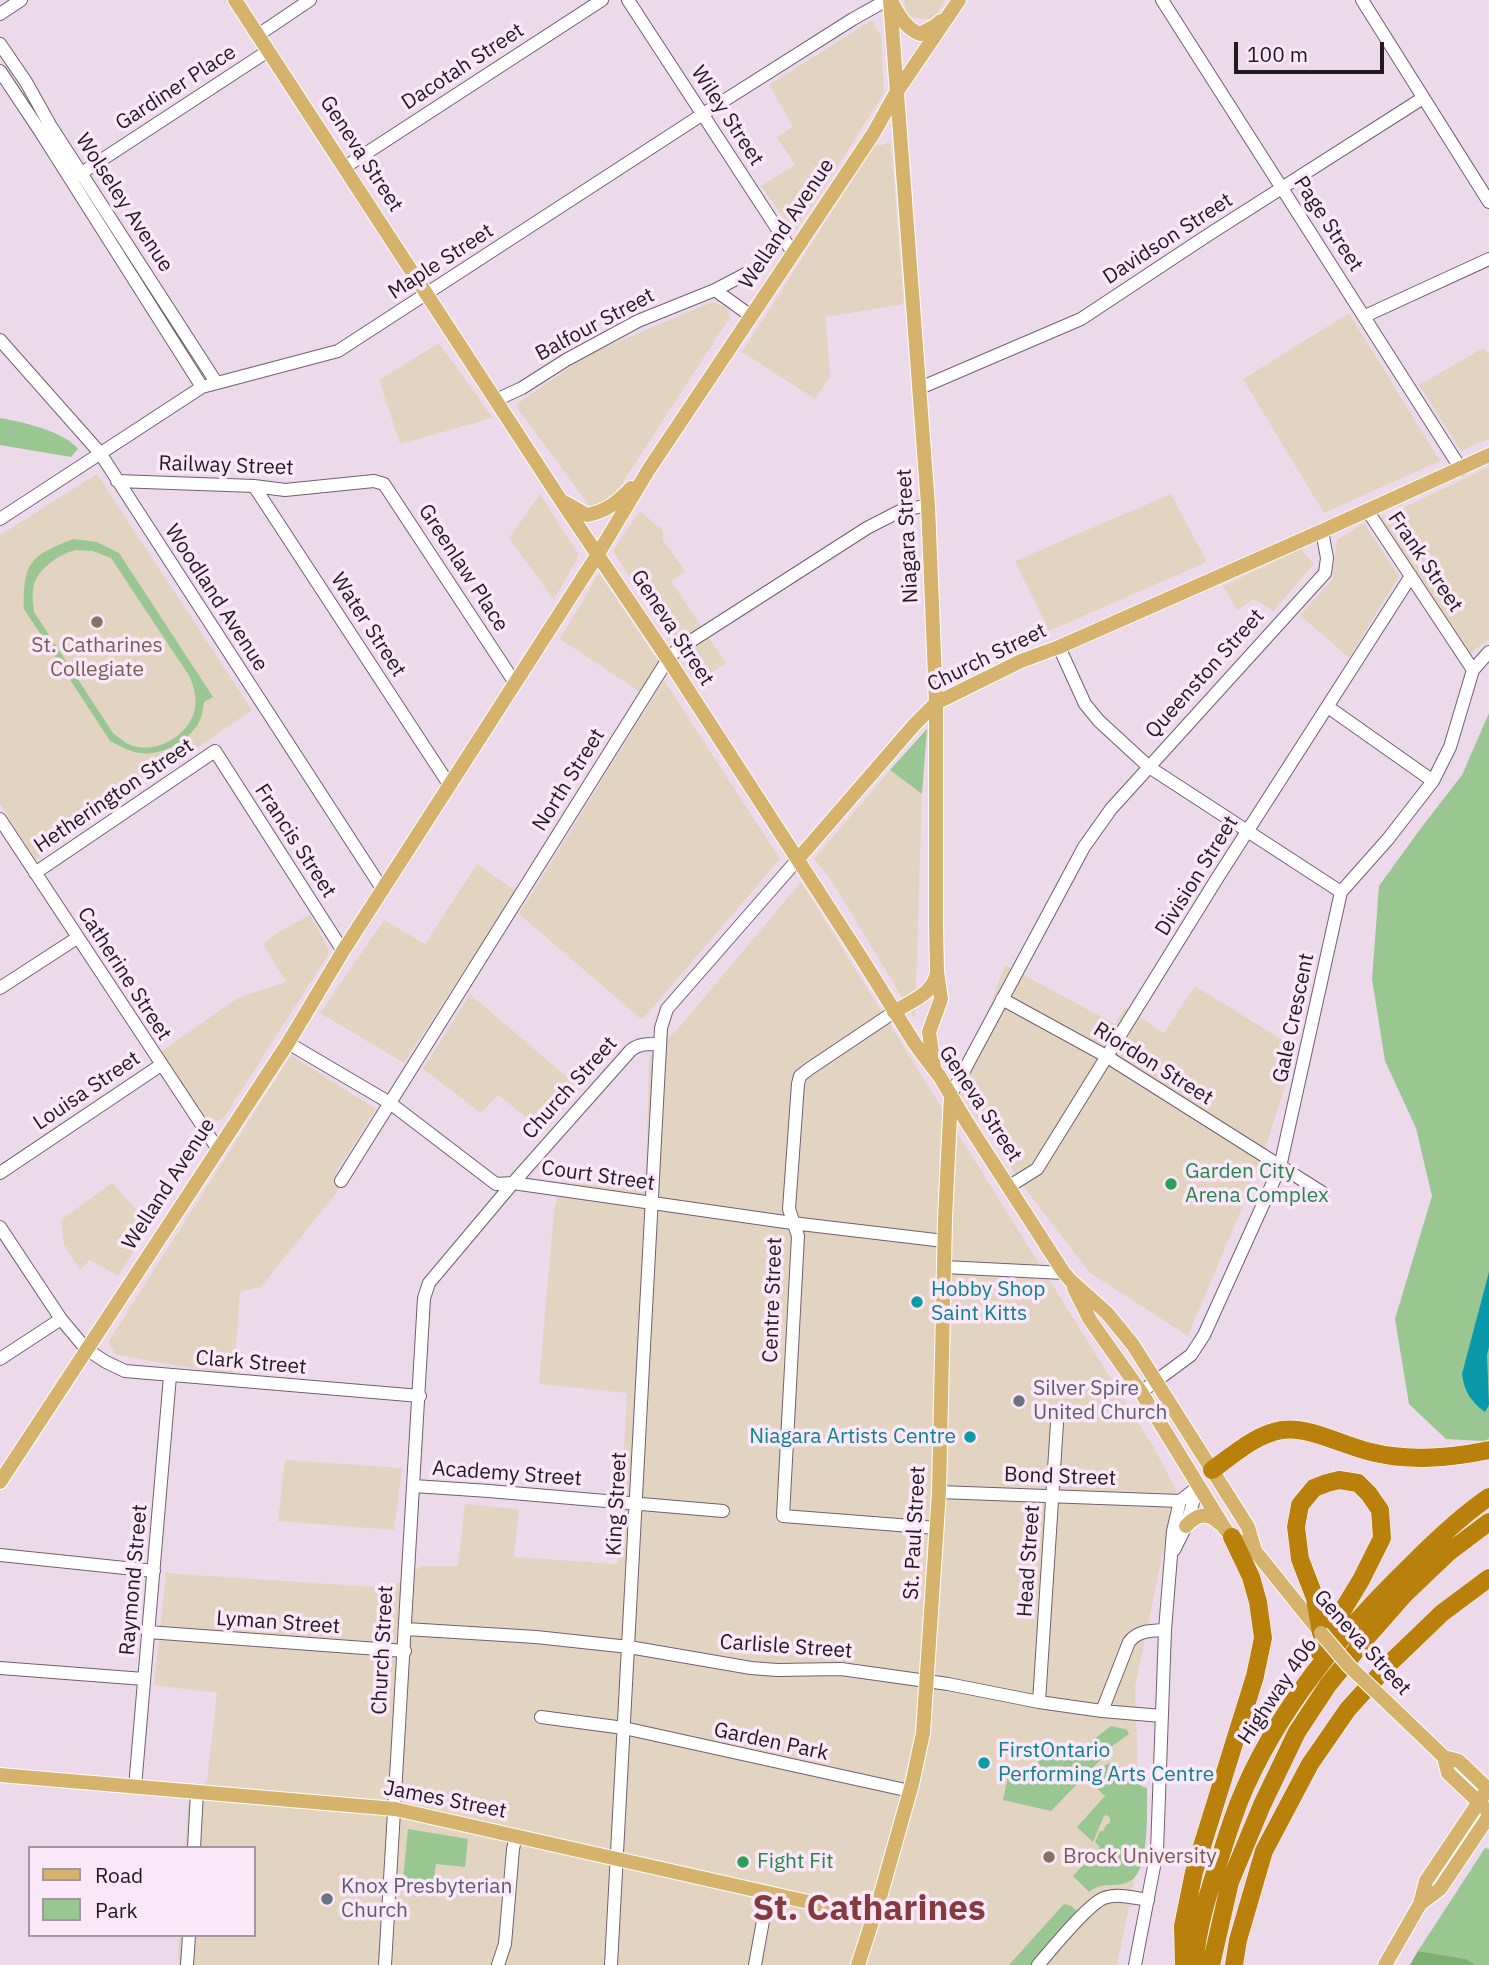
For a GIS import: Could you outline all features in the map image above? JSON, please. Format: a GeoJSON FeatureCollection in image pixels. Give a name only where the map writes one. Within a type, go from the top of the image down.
{"type":"FeatureCollection","features":[{"type":"Feature","properties":{"kind":"highway"},"geometry":{"type":"LineString","coordinates":[[1212,1470],[1269,1433],[1294,1429],[1373,1453],[1408,1458],[1443,1457],[1489,1450]]}},
{"type":"Feature","properties":{"kind":"highway"},"geometry":{"type":"LineString","coordinates":[[1260,1758],[1299,1682],[1361,1580],[1382,1538],[1380,1510],[1358,1483],[1339,1480],[1327,1483],[1314,1488],[1300,1504],[1296,1527],[1300,1559],[1310,1605],[1321,1633]]}},
{"type":"Feature","properties":{"kind":"highway","name":"Highway 406"},"geometry":{"type":"LineString","coordinates":[[1194,1965],[1206,1898],[1240,1801],[1281,1719],[1352,1625],[1382,1592],[1444,1531],[1489,1497]]}},
{"type":"Feature","properties":{"kind":"highway","name":"Highway 406"},"geometry":{"type":"LineString","coordinates":[[1211,1965],[1230,1882],[1262,1805],[1297,1732],[1328,1685],[1404,1595],[1449,1552],[1489,1522]]}},
{"type":"Feature","properties":{"kind":"highway"},"geometry":{"type":"LineString","coordinates":[[1184,1965],[1183,1926],[1194,1872],[1255,1676],[1263,1638],[1251,1577],[1228,1533]]}},
{"type":"Feature","properties":{"kind":"highway"},"geometry":{"type":"LineString","coordinates":[[1234,1965],[1238,1940],[1264,1851],[1310,1765],[1348,1709],[1390,1663],[1442,1614],[1489,1578]]}},
{"type":"Feature","properties":{"kind":"main road","name":"Geneva Street"},"geometry":{"type":"LineString","coordinates":[[235,0],[426,295],[668,659],[894,1012],[951,1095],[1068,1277],[1090,1320],[1140,1392],[1228,1533],[1255,1551],[1310,1605]]}},
{"type":"Feature","properties":{"kind":"main road"},"geometry":{"type":"LineString","coordinates":[[889,0],[912,31],[920,34],[935,26],[955,5]]}},
{"type":"Feature","properties":{"kind":"main road","name":"Niagara Street"},"geometry":{"type":"LineString","coordinates":[[889,0],[928,505],[936,703],[937,971],[940,999],[929,1032],[934,1069]]}},
{"type":"Feature","properties":{"kind":"main road","name":"Welland Avenue"},"geometry":{"type":"LineString","coordinates":[[0,1482],[288,1043],[343,951],[598,554],[649,469],[873,135],[896,93],[955,5]]}},
{"type":"Feature","properties":{"kind":"main road"},"geometry":{"type":"LineString","coordinates":[[1322,531],[1489,455]]}},
{"type":"Feature","properties":{"kind":"main road"},"geometry":{"type":"LineString","coordinates":[[561,499],[587,515],[601,512],[621,499],[649,469]]}},
{"type":"Feature","properties":{"kind":"main road","name":"Church Street"},"geometry":{"type":"LineString","coordinates":[[798,859],[936,703],[1021,661],[1059,647],[1322,531]]}},
{"type":"Feature","properties":{"kind":"main road"},"geometry":{"type":"LineString","coordinates":[[894,1012],[927,992],[936,979],[937,971]]}},
{"type":"Feature","properties":{"kind":"main road","name":"St. Paul Street"},"geometry":{"type":"LineString","coordinates":[[858,1965],[875,1917],[923,1733],[939,1492],[944,1241],[951,1095]]}},
{"type":"Feature","properties":{"kind":"main road","name":"Geneva Street"},"geometry":{"type":"LineString","coordinates":[[1068,1277],[1107,1313],[1157,1380],[1248,1527],[1255,1551]]}},
{"type":"Feature","properties":{"kind":"main road"},"geometry":{"type":"LineString","coordinates":[[1198,1487],[1212,1470]]}},
{"type":"Feature","properties":{"kind":"main road"},"geometry":{"type":"LineString","coordinates":[[1186,1526],[1195,1517],[1207,1515],[1214,1518],[1228,1533]]}},
{"type":"Feature","properties":{"kind":"main road","name":"Geneva Street"},"geometry":{"type":"LineString","coordinates":[[1321,1633],[1349,1666],[1444,1757],[1459,1761],[1487,1799]]}},
{"type":"Feature","properties":{"kind":"main road","name":"James Street"},"geometry":{"type":"LineString","coordinates":[[0,1775],[395,1808],[875,1917]]}},
{"type":"Feature","properties":{"kind":"main road"},"geometry":{"type":"LineString","coordinates":[[1385,1965],[1420,1904],[1426,1881],[1487,1799]]}},
{"type":"Feature","properties":{"kind":"street"},"geometry":{"type":"LineString","coordinates":[[2,8],[21,0]]}},
{"type":"Feature","properties":{"kind":"street"},"geometry":{"type":"LineString","coordinates":[[258,34],[310,0]]}},
{"type":"Feature","properties":{"kind":"street","name":"Dacotah Street"},"geometry":{"type":"LineString","coordinates":[[345,167],[602,0]]}},
{"type":"Feature","properties":{"kind":"street","name":"Wiley Street"},"geometry":{"type":"LineString","coordinates":[[628,0],[793,253]]}},
{"type":"Feature","properties":{"kind":"street","name":"Maple Street"},"geometry":{"type":"LineString","coordinates":[[0,519],[202,387],[338,351],[703,114],[853,19],[889,0]]}},
{"type":"Feature","properties":{"kind":"street","name":"Page Street"},"geometry":{"type":"LineString","coordinates":[[1162,0],[1461,469]]}},
{"type":"Feature","properties":{"kind":"street"},"geometry":{"type":"LineString","coordinates":[[1362,0],[1489,202]]}},
{"type":"Feature","properties":{"kind":"street","name":"Wolseley Avenue"},"geometry":{"type":"LineString","coordinates":[[0,44],[26,82],[76,176],[202,387]]}},
{"type":"Feature","properties":{"kind":"street","name":"Gardiner Place"},"geometry":{"type":"LineString","coordinates":[[76,176],[268,51]]}},
{"type":"Feature","properties":{"kind":"street","name":"Wolseley Avenue"},"geometry":{"type":"LineString","coordinates":[[0,71],[76,176],[216,382]]}},
{"type":"Feature","properties":{"kind":"street","name":"Davidson Street"},"geometry":{"type":"LineString","coordinates":[[920,388],[1080,319],[1423,98]]}},
{"type":"Feature","properties":{"kind":"street"},"geometry":{"type":"LineString","coordinates":[[1365,316],[1489,259]]}},
{"type":"Feature","properties":{"kind":"street","name":"Balfour Street"},"geometry":{"type":"LineString","coordinates":[[496,400],[522,388],[566,360],[638,321],[715,290],[755,269]]}},
{"type":"Feature","properties":{"kind":"street"},"geometry":{"type":"LineString","coordinates":[[715,290],[751,316]]}},
{"type":"Feature","properties":{"kind":"street","name":"Woodland Avenue"},"geometry":{"type":"LineString","coordinates":[[0,340],[100,453],[383,890]]}},
{"type":"Feature","properties":{"kind":"street","name":"Railway Street"},"geometry":{"type":"LineString","coordinates":[[117,481],[254,486],[285,491],[374,481]]}},
{"type":"Feature","properties":{"kind":"street","name":"Greenlaw Place"},"geometry":{"type":"LineString","coordinates":[[374,481],[384,484],[515,682]]}},
{"type":"Feature","properties":{"kind":"street","name":"Water Street"},"geometry":{"type":"LineString","coordinates":[[254,486],[450,786]]}},
{"type":"Feature","properties":{"kind":"street","name":"North Street"},"geometry":{"type":"LineString","coordinates":[[341,1181],[668,659],[677,650],[867,528],[900,511],[928,505]]}},
{"type":"Feature","properties":{"kind":"street","name":"Frank Street"},"geometry":{"type":"LineString","coordinates":[[1367,510],[1473,670]]}},
{"type":"Feature","properties":{"kind":"street","name":"Queenston Street"},"geometry":{"type":"LineString","coordinates":[[951,1095],[1084,847],[1111,809],[1325,573],[1327,558],[1322,531]]}},
{"type":"Feature","properties":{"kind":"street","name":"Division Street"},"geometry":{"type":"LineString","coordinates":[[1009,1187],[1037,1169],[1411,576]]}},
{"type":"Feature","properties":{"kind":"street"},"geometry":{"type":"LineString","coordinates":[[1059,647],[1085,704],[1099,721],[1149,767],[1341,892]]}},
{"type":"Feature","properties":{"kind":"street","name":"Gale Crescent"},"geometry":{"type":"LineString","coordinates":[[1140,1392],[1191,1355],[1204,1335],[1280,1167],[1341,892],[1388,839],[1433,781],[1450,747],[1473,670],[1489,652]]}},
{"type":"Feature","properties":{"kind":"street"},"geometry":{"type":"LineString","coordinates":[[1328,707],[1433,781]]}},
{"type":"Feature","properties":{"kind":"street","name":"Hetherington Street"},"geometry":{"type":"LineString","coordinates":[[35,873],[215,751]]}},
{"type":"Feature","properties":{"kind":"street","name":"Francis Street"},"geometry":{"type":"LineString","coordinates":[[215,751],[343,951]]}},
{"type":"Feature","properties":{"kind":"street","name":"Catherine Street"},"geometry":{"type":"LineString","coordinates":[[0,819],[217,1148]]}},
{"type":"Feature","properties":{"kind":"street","name":"Church Street"},"geometry":{"type":"LineString","coordinates":[[385,1965],[424,1298],[429,1283],[631,1050],[646,1044],[660,1044],[667,1009],[798,859]]}},
{"type":"Feature","properties":{"kind":"street"},"geometry":{"type":"LineString","coordinates":[[0,988],[77,938]]}},
{"type":"Feature","properties":{"kind":"street","name":"Riordon Street"},"geometry":{"type":"LineString","coordinates":[[1002,999],[1106,1056],[1323,1193]]}},
{"type":"Feature","properties":{"kind":"street","name":"Centre Street"},"geometry":{"type":"LineString","coordinates":[[894,1012],[800,1076],[789,1209],[798,1236],[783,1516],[937,1528]]}},
{"type":"Feature","properties":{"kind":"street","name":"Court Street"},"geometry":{"type":"LineString","coordinates":[[288,1043],[390,1103],[496,1184],[513,1183],[792,1223],[944,1241]]}},
{"type":"Feature","properties":{"kind":"street","name":"King Street"},"geometry":{"type":"LineString","coordinates":[[611,1965],[660,1044]]}},
{"type":"Feature","properties":{"kind":"street","name":"Louisa Street"},"geometry":{"type":"LineString","coordinates":[[0,1173],[161,1065]]}},
{"type":"Feature","properties":{"kind":"street","name":"Clark Street"},"geometry":{"type":"LineString","coordinates":[[0,1227],[61,1319],[86,1349],[125,1371],[419,1396]]}},
{"type":"Feature","properties":{"kind":"street"},"geometry":{"type":"LineString","coordinates":[[944,1267],[1068,1277]]}},
{"type":"Feature","properties":{"kind":"street"},"geometry":{"type":"LineString","coordinates":[[0,1359],[61,1319]]}},
{"type":"Feature","properties":{"kind":"street","name":"Raymond Street"},"geometry":{"type":"LineString","coordinates":[[135,1787],[170,1376]]}},
{"type":"Feature","properties":{"kind":"street","name":"Head Street"},"geometry":{"type":"LineString","coordinates":[[1039,1702],[1057,1423]]}},
{"type":"Feature","properties":{"kind":"street","name":"Academy Street"},"geometry":{"type":"LineString","coordinates":[[414,1486],[723,1511]]}},
{"type":"Feature","properties":{"kind":"street"},"geometry":{"type":"LineString","coordinates":[[1135,1965],[1157,1851],[1165,1630],[1173,1531],[1180,1501],[1198,1487]]}},
{"type":"Feature","properties":{"kind":"street"},"geometry":{"type":"LineString","coordinates":[[1171,1557],[1186,1526],[1198,1487]]}},
{"type":"Feature","properties":{"kind":"street","name":"Bond Street"},"geometry":{"type":"LineString","coordinates":[[939,1492],[1180,1501]]}},
{"type":"Feature","properties":{"kind":"street"},"geometry":{"type":"LineString","coordinates":[[0,1556],[154,1571]]}},
{"type":"Feature","properties":{"kind":"street","name":"Carlisle Street"},"geometry":{"type":"LineString","coordinates":[[406,1629],[536,1637],[629,1647],[751,1668],[841,1669],[927,1681],[1039,1702],[1161,1717]]}},
{"type":"Feature","properties":{"kind":"street"},"geometry":{"type":"LineString","coordinates":[[1102,1711],[1134,1635],[1165,1630]]}},
{"type":"Feature","properties":{"kind":"street","name":"Lyman Street"},"geometry":{"type":"LineString","coordinates":[[148,1632],[405,1651]]}},
{"type":"Feature","properties":{"kind":"street"},"geometry":{"type":"LineString","coordinates":[[0,1668],[144,1679]]}},
{"type":"Feature","properties":{"kind":"street","name":"Garden Park"},"geometry":{"type":"LineString","coordinates":[[541,1717],[624,1728],[910,1791]]}},
{"type":"Feature","properties":{"kind":"street"},"geometry":{"type":"LineString","coordinates":[[194,1846],[197,1792]]}},
{"type":"Feature","properties":{"kind":"street"},"geometry":{"type":"LineString","coordinates":[[498,1965],[505,1944],[516,1836]]}},
{"type":"Feature","properties":{"kind":"street"},"geometry":{"type":"LineString","coordinates":[[755,1965],[768,1893]]}},
{"type":"Feature","properties":{"kind":"street"},"geometry":{"type":"LineString","coordinates":[[1038,1965],[1089,1909],[1104,1898],[1121,1896],[1148,1900]]}},
{"type":"Feature","properties":{"kind":"street"},"geometry":{"type":"LineString","coordinates":[[187,1965],[189,1937]]}},
{"type":"Feature","properties":{"kind":"shaded area"},"geometry":{"type":"Polygon","coordinates":[[[904,0],[945,0],[933,20],[907,17],[904,0]]]}},
{"type":"Feature","properties":{"kind":"shaded area"},"geometry":{"type":"Polygon","coordinates":[[[872,20],[881,36],[884,93],[794,232],[761,186],[795,165],[777,138],[793,126],[769,85],[872,20]]]}},
{"type":"Feature","properties":{"kind":"shaded area"},"geometry":{"type":"Polygon","coordinates":[[[891,143],[904,304],[826,317],[830,377],[815,399],[742,352],[874,146],[891,143]]]}},
{"type":"Feature","properties":{"kind":"shaded area"},"geometry":{"type":"Polygon","coordinates":[[[712,302],[729,310],[730,317],[605,510],[591,508],[515,405],[591,353],[712,302]]]}},
{"type":"Feature","properties":{"kind":"shaded area"},"geometry":{"type":"Polygon","coordinates":[[[1349,313],[1440,461],[1324,513],[1243,379],[1349,313]]]}},
{"type":"Feature","properties":{"kind":"shaded area"},"geometry":{"type":"Polygon","coordinates":[[[439,343],[493,418],[400,444],[379,380],[439,343]]]}},
{"type":"Feature","properties":{"kind":"shaded area"},"geometry":{"type":"Polygon","coordinates":[[[1483,348],[1489,354],[1489,439],[1461,451],[1419,385],[1483,348]]]}},
{"type":"Feature","properties":{"kind":"shaded area"},"geometry":{"type":"Polygon","coordinates":[[[1489,467],[1489,639],[1468,656],[1381,518],[1489,467]]]}},
{"type":"Feature","properties":{"kind":"shaded area","name":"St. Catharines Collegiate"},"geometry":{"type":"Polygon","coordinates":[[[97,474],[252,710],[36,860],[0,804],[0,535],[97,474]]]}},
{"type":"Feature","properties":{"kind":"shaded area"},"geometry":{"type":"Polygon","coordinates":[[[540,494],[579,555],[554,600],[509,538],[540,494]]]}},
{"type":"Feature","properties":{"kind":"shaded area"},"geometry":{"type":"Polygon","coordinates":[[[1171,494],[1207,562],[1049,631],[1015,561],[1171,494]]]}},
{"type":"Feature","properties":{"kind":"shaded area"},"geometry":{"type":"Polygon","coordinates":[[[639,511],[663,530],[663,540],[685,571],[671,581],[726,663],[696,683],[613,551],[639,511]]]}},
{"type":"Feature","properties":{"kind":"shaded area"},"geometry":{"type":"Polygon","coordinates":[[[1364,523],[1399,576],[1349,658],[1300,615],[1332,580],[1337,540],[1364,523]]]}},
{"type":"Feature","properties":{"kind":"shaded area"},"geometry":{"type":"Polygon","coordinates":[[[1301,549],[1314,564],[1273,611],[1254,599],[1237,610],[1223,586],[1301,549]]]}},
{"type":"Feature","properties":{"kind":"shaded area"},"geometry":{"type":"Polygon","coordinates":[[[599,573],[660,664],[640,692],[560,639],[599,573]]]}},
{"type":"Feature","properties":{"kind":"shaded area"},"geometry":{"type":"Polygon","coordinates":[[[664,680],[780,859],[642,1020],[519,914],[664,680]]]}},
{"type":"Feature","properties":{"kind":"shaded area"},"geometry":{"type":"Polygon","coordinates":[[[890,770],[922,794],[915,1019],[833,883],[814,859],[890,770]]]}},
{"type":"Feature","properties":{"kind":"shaded area"},"geometry":{"type":"Polygon","coordinates":[[[477,864],[516,891],[404,1063],[320,1013],[384,920],[425,944],[477,864]]]}},
{"type":"Feature","properties":{"kind":"shaded area"},"geometry":{"type":"Polygon","coordinates":[[[801,882],[1156,1451],[1176,1490],[1135,1687],[1141,1848],[1117,1965],[178,1965],[179,1937],[256,1937],[256,1846],[185,1846],[188,1803],[207,1780],[217,1693],[154,1685],[166,1573],[391,1588],[421,1566],[458,1566],[465,1504],[519,1509],[514,1557],[618,1564],[627,1393],[539,1384],[554,1210],[561,1182],[646,1189],[649,1058],[681,1025],[801,882]]]}},
{"type":"Feature","properties":{"kind":"shaded area"},"geometry":{"type":"Polygon","coordinates":[[[310,915],[330,952],[223,1119],[206,1123],[159,1053],[239,997],[286,982],[263,944],[275,934],[310,915]]]}},
{"type":"Feature","properties":{"kind":"shaded area"},"geometry":{"type":"Polygon","coordinates":[[[1005,965],[1115,1024],[1125,1007],[1164,1033],[1195,986],[1297,1049],[1258,1170],[1188,1336],[1090,1273],[1030,1195],[961,1095],[978,1038],[1005,965]]]}},
{"type":"Feature","properties":{"kind":"shaded area"},"geometry":{"type":"Polygon","coordinates":[[[470,994],[580,1088],[545,1132],[498,1095],[481,1113],[423,1069],[470,994]]]}},
{"type":"Feature","properties":{"kind":"shaded area"},"geometry":{"type":"Polygon","coordinates":[[[292,1056],[376,1109],[336,1172],[341,1187],[261,1287],[240,1292],[234,1375],[116,1355],[108,1342],[292,1056]]]}},
{"type":"Feature","properties":{"kind":"shaded area"},"geometry":{"type":"Polygon","coordinates":[[[112,1183],[151,1225],[118,1276],[90,1260],[80,1270],[64,1245],[61,1220],[112,1183]]]}},
{"type":"Feature","properties":{"kind":"shaded area"},"geometry":{"type":"Polygon","coordinates":[[[285,1460],[402,1468],[394,1530],[278,1521],[285,1460]]]}},
{"type":"Feature","properties":{"kind":"green space"},"geometry":{"type":"Polygon","coordinates":[[[0,418],[53,432],[78,449],[71,457],[0,445],[0,418]]]}},
{"type":"Feature","properties":{"kind":"green space"},"geometry":{"type":"Polygon","coordinates":[[[73,539],[97,542],[119,553],[213,697],[204,702],[200,719],[193,731],[165,750],[141,753],[110,741],[24,609],[25,580],[32,562],[47,550],[73,539]],[[93,551],[69,552],[43,569],[33,589],[34,612],[113,733],[136,747],[158,746],[177,736],[191,719],[196,705],[193,685],[111,558],[93,551]]]}},
{"type":"Feature","properties":{"kind":"green space"},"geometry":{"type":"Polygon","coordinates":[[[1489,713],[1489,1439],[1484,1441],[1446,1439],[1409,1404],[1395,1319],[1432,1196],[1416,1128],[1385,1061],[1372,979],[1379,886],[1462,775],[1489,713]]]}},
{"type":"Feature","properties":{"kind":"green space"},"geometry":{"type":"Polygon","coordinates":[[[927,729],[922,794],[890,770],[927,729]]]}},
{"type":"Feature","properties":{"kind":"green space"},"geometry":{"type":"Polygon","coordinates":[[[1111,1726],[1128,1730],[1129,1734],[1101,1754],[1108,1752],[1051,1811],[1003,1800],[1008,1776],[1004,1774],[1036,1773],[1039,1758],[1071,1757],[1111,1726]]]}},
{"type":"Feature","properties":{"kind":"green space"},"geometry":{"type":"Polygon","coordinates":[[[1110,1763],[1120,1766],[1141,1786],[1147,1788],[1144,1853],[1136,1875],[1130,1881],[1100,1886],[1089,1892],[1073,1876],[1100,1847],[1095,1842],[1100,1831],[1110,1823],[1110,1818],[1104,1816],[1093,1842],[1077,1827],[1105,1796],[1089,1781],[1110,1763]]]}},
{"type":"Feature","properties":{"kind":"green space"},"geometry":{"type":"Polygon","coordinates":[[[408,1829],[468,1839],[465,1867],[436,1864],[432,1891],[402,1889],[408,1829]]]}},
{"type":"Feature","properties":{"kind":"green space"},"geometry":{"type":"Polygon","coordinates":[[[1485,1848],[1489,1849],[1489,1965],[1476,1965],[1466,1959],[1418,1951],[1485,1848]]]}},
{"type":"Feature","properties":{"kind":"green space"},"geometry":{"type":"Polygon","coordinates":[[[1064,1904],[1079,1913],[1031,1965],[1009,1965],[1064,1904]]]}},
{"type":"Feature","properties":{"kind":"green space"},"geometry":{"type":"Polygon","coordinates":[[[1418,1951],[1466,1959],[1476,1965],[1410,1965],[1418,1951]]]}},
{"type":"Feature","properties":{"kind":"water"},"geometry":{"type":"Polygon","coordinates":[[[1489,1272],[1489,1405],[1485,1412],[1469,1396],[1462,1374],[1489,1272]]]}},
{"type":"Feature","properties":{"kind":"place","name":"St. Catharines Collegiate"},"geometry":{"type":"Point","coordinates":[97,622]}},
{"type":"Feature","properties":{"kind":"place","name":"Garden City Arena Complex"},"geometry":{"type":"Point","coordinates":[1171,1184]}},
{"type":"Feature","properties":{"kind":"place","name":"Hobby Shop Saint Kitts"},"geometry":{"type":"Point","coordinates":[917,1302]}},
{"type":"Feature","properties":{"kind":"place","name":"Silver Spire United Church"},"geometry":{"type":"Point","coordinates":[1019,1401]}},
{"type":"Feature","properties":{"kind":"place","name":"Niagara Artists Centre"},"geometry":{"type":"Point","coordinates":[970,1437]}},
{"type":"Feature","properties":{"kind":"place","name":"FirstOntario Performing Arts Centre"},"geometry":{"type":"Point","coordinates":[984,1763]}},
{"type":"Feature","properties":{"kind":"place","name":"Brock University"},"geometry":{"type":"Point","coordinates":[1049,1857]}},
{"type":"Feature","properties":{"kind":"place","name":"Fight Fit"},"geometry":{"type":"Point","coordinates":[743,1862]}},
{"type":"Feature","properties":{"kind":"place","name":"Knox Presbyterian Church"},"geometry":{"type":"Point","coordinates":[327,1899]}},
{"type":"Feature","properties":{"kind":"district","name":"St. Catharines"},"geometry":{"type":"Point","coordinates":[869,1910]}}]}
